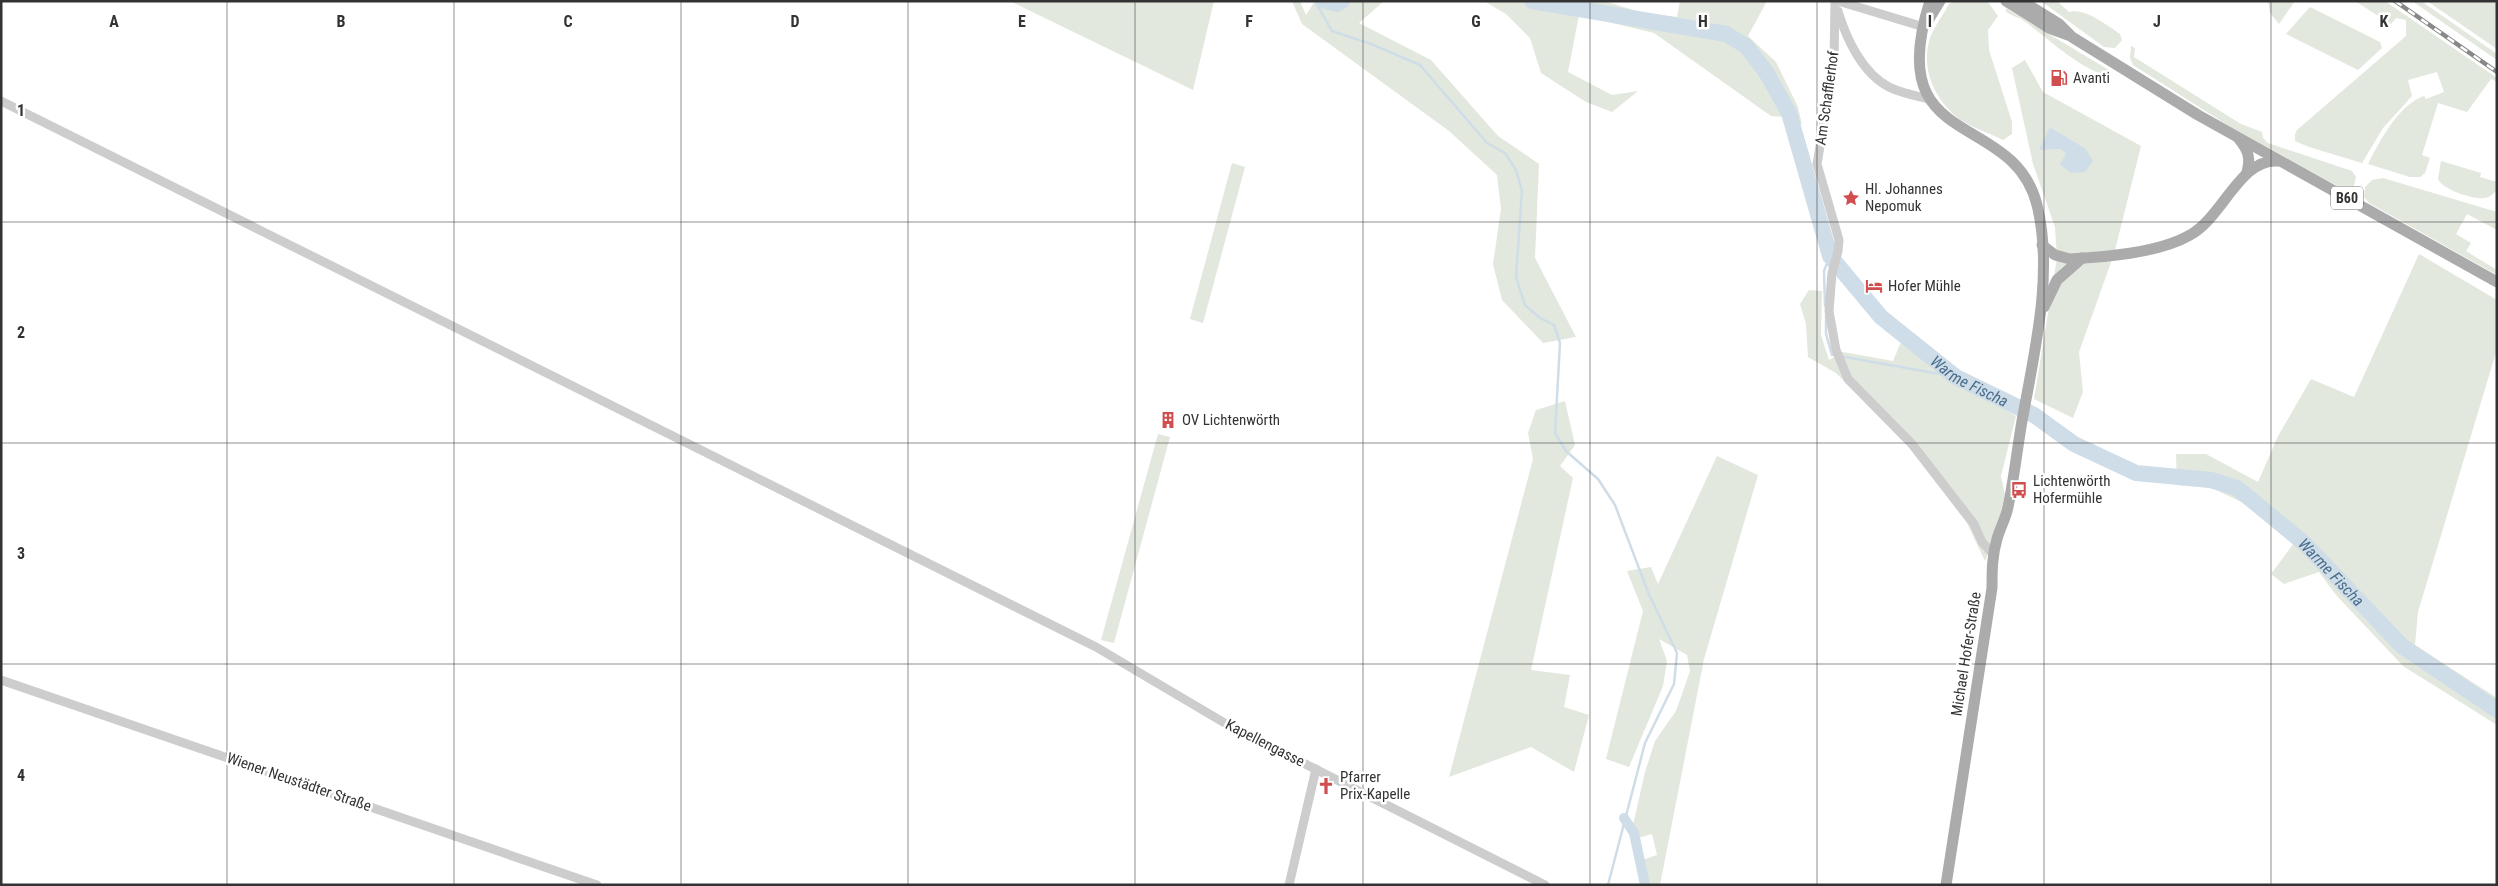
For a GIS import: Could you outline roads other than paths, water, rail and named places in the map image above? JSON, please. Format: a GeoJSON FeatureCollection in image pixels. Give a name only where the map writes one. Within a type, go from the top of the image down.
{"type":"FeatureCollection","features":[{"type":"Feature","properties":{"kind":"main road"},"geometry":{"type":"LineString","coordinates":[[1930,1],[1920,42],[1919,61],[1922,81],[1930,99],[1942,115],[1958,127],[2007,156],[2021,171],[2030,185],[2037,203],[2042,245],[2042,312]]}},
{"type":"Feature","properties":{"kind":"main road"},"geometry":{"type":"LineString","coordinates":[[1924,27],[1940,1]]}},
{"type":"Feature","properties":{"kind":"main road","name":"B60"},"geometry":{"type":"LineString","coordinates":[[2006,1],[2049,28],[2072,37]]}},
{"type":"Feature","properties":{"kind":"main road","name":"B60"},"geometry":{"type":"LineString","coordinates":[[2022,1],[2049,18],[2072,37],[2235,135],[2497,282]]}},
{"type":"Feature","properties":{"kind":"main road"},"geometry":{"type":"LineString","coordinates":[[2032,1],[2049,18]]}},
{"type":"Feature","properties":{"kind":"main road"},"geometry":{"type":"LineString","coordinates":[[2235,135],[2248,154],[2247,172]]}},
{"type":"Feature","properties":{"kind":"main road"},"geometry":{"type":"LineString","coordinates":[[2042,245],[2062,258],[2082,258],[2161,247],[2191,235],[2218,212],[2247,172],[2266,161],[2280,161]]}},
{"type":"Feature","properties":{"kind":"main road"},"geometry":{"type":"LineString","coordinates":[[2042,312],[2057,280],[2082,258]]}},
{"type":"Feature","properties":{"kind":"main road","name":"Michael Hofer-Straße"},"geometry":{"type":"LineString","coordinates":[[1946,885],[1992,588],[1994,554],[2008,508],[2020,429],[2042,312]]}},
{"type":"Feature","properties":{"kind":"street"},"geometry":{"type":"LineString","coordinates":[[1924,27],[1836,1],[1841,23],[1852,46],[1869,70],[1888,86],[1930,99]]}},
{"type":"Feature","properties":{"kind":"street","name":"Am Schafflerhof"},"geometry":{"type":"LineString","coordinates":[[1836,1],[1834,63],[1818,164],[1839,240],[1832,273],[1829,311],[1837,354],[1848,379],[1912,444],[1974,524],[1982,542],[1994,554]]}},
{"type":"Feature","properties":{"kind":"street","name":"Kapellengasse"},"geometry":{"type":"LineString","coordinates":[[1,101],[1096,648],[1228,725],[1545,885]]}},
{"type":"Feature","properties":{"kind":"street","name":"Wiener Neustädter Straße"},"geometry":{"type":"LineString","coordinates":[[1,680],[597,885]]}},
{"type":"Feature","properties":{"kind":"street"},"geometry":{"type":"LineString","coordinates":[[1289,885],[1316,769]]}},
{"type":"Feature","properties":{"kind":"waterway"},"geometry":{"type":"LineString","coordinates":[[1315,1],[1332,31],[1371,44],[1420,65],[1487,143],[1505,153],[1516,170],[1522,191],[1516,277],[1525,305],[1540,318],[1554,325],[1560,343],[1555,433],[1566,451],[1598,479],[1615,505],[1648,592],[1677,653],[1674,684],[1645,743],[1608,885]]}},
{"type":"Feature","properties":{"kind":"waterway","name":"Warme Fischa"},"geometry":{"type":"LineString","coordinates":[[1325,1],[1337,4],[1342,1]]}},
{"type":"Feature","properties":{"kind":"waterway","name":"Warme Fischa"},"geometry":{"type":"LineString","coordinates":[[1532,1],[1726,34],[1746,46],[1766,72],[1789,113],[1830,256],[1881,317],[1956,377],[2034,415],[2074,444],[2136,473],[2211,480],[2237,488],[2305,544],[2402,646],[2497,710]]}},
{"type":"Feature","properties":{"kind":"waterway"},"geometry":{"type":"LineString","coordinates":[[1825,306],[1824,271],[1830,256]]}},
{"type":"Feature","properties":{"kind":"waterway"},"geometry":{"type":"LineString","coordinates":[[1826,316],[1826,334],[1832,355],[1835,355]]}},
{"type":"Feature","properties":{"kind":"waterway"},"geometry":{"type":"LineString","coordinates":[[1840,356],[1956,377]]}},
{"type":"Feature","properties":{"kind":"waterway"},"geometry":{"type":"LineString","coordinates":[[1624,818],[1634,833],[1645,885]]}},
{"type":"Feature","properties":{"kind":"railway"},"geometry":{"type":"LineString","coordinates":[[2395,1],[2497,72]]}},
{"type":"Feature","properties":{"kind":"place","name":"Avanti"},"geometry":{"type":"Point","coordinates":[2059,78]}},
{"type":"Feature","properties":{"kind":"place","name":"Hl. Johannes Nepomuk"},"geometry":{"type":"Point","coordinates":[1851,198]}},
{"type":"Feature","properties":{"kind":"place","name":"Hofer Mühle"},"geometry":{"type":"Point","coordinates":[1874,286]}},
{"type":"Feature","properties":{"kind":"place","name":"OV Lichtenwörth"},"geometry":{"type":"Point","coordinates":[1168,420]}},
{"type":"Feature","properties":{"kind":"place","name":"Lichtenwörth Hofermühle"},"geometry":{"type":"Point","coordinates":[2019,490]}},
{"type":"Feature","properties":{"kind":"place","name":"Pfarrer Prix-Kapelle"},"geometry":{"type":"Point","coordinates":[1326,786]}}]}
